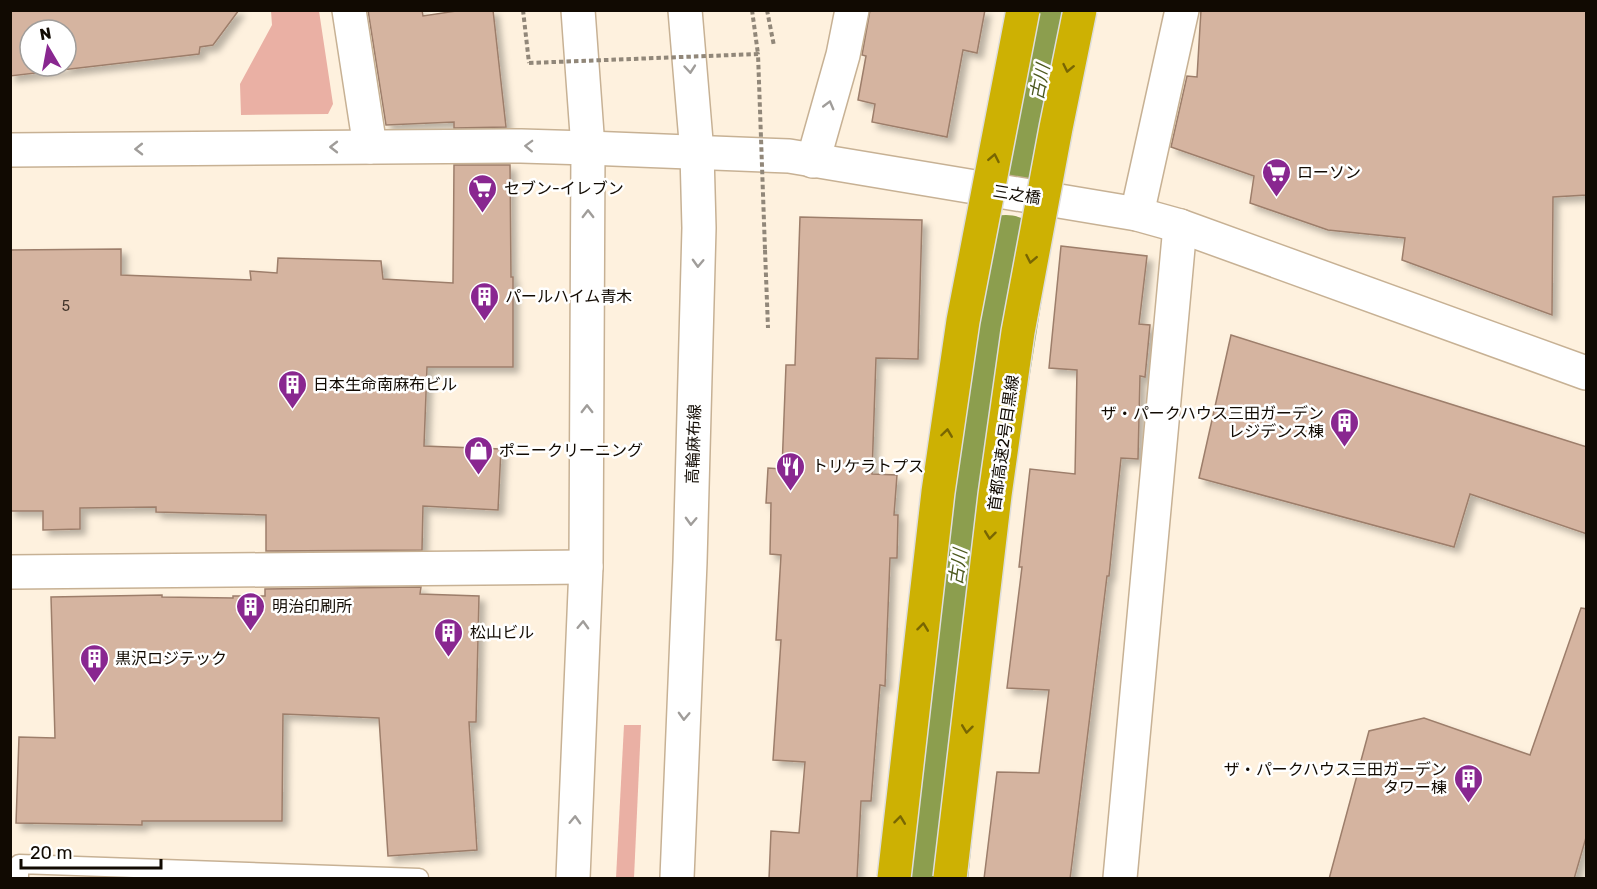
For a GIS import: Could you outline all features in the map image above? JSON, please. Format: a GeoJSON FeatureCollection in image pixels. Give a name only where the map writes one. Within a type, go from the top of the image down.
{"type":"FeatureCollection","features":[{"type":"Feature","properties":{"kind":"highway"},"geometry":{"type":"LineString","coordinates":[[894,879],[938,492],[963,321],[1023,10]]}},
{"type":"Feature","properties":{"kind":"highway","name":"首都高速2号目黒線"},"geometry":{"type":"LineString","coordinates":[[950,879],[995,495],[1018,332],[1080,10]]}},
{"type":"Feature","properties":{"kind":"street"},"geometry":{"type":"LineString","coordinates":[[349,10],[369,147]]}},
{"type":"Feature","properties":{"kind":"street"},"geometry":{"type":"LineString","coordinates":[[573,879],[586,567],[588,148],[578,10]]}},
{"type":"Feature","properties":{"kind":"street","name":"高輪麻布線"},"geometry":{"type":"LineString","coordinates":[[677,879],[699,228],[697,153],[685,10]]}},
{"type":"Feature","properties":{"kind":"street"},"geometry":{"type":"LineString","coordinates":[[813,161],[840,66],[852,10]]}},
{"type":"Feature","properties":{"kind":"street"},"geometry":{"type":"LineString","coordinates":[[1137,214],[1182,10]]}},
{"type":"Feature","properties":{"kind":"street","name":"三之橋"},"geometry":{"type":"LineString","coordinates":[[10,150],[521,146],[789,156],[1137,214],[1180,226],[1587,373]]}},
{"type":"Feature","properties":{"kind":"street"},"geometry":{"type":"LineString","coordinates":[[1119,879],[1180,226]]}},
{"type":"Feature","properties":{"kind":"street"},"geometry":{"type":"LineString","coordinates":[[10,572],[586,567]]}},
{"type":"Feature","properties":{"kind":"lane"},"geometry":{"type":"LineString","coordinates":[[19,879],[19,864],[418,879]]}},
{"type":"Feature","properties":{"kind":"path"},"geometry":{"type":"LineString","coordinates":[[523,10],[528,63],[758,54]]}},
{"type":"Feature","properties":{"kind":"path"},"geometry":{"type":"LineString","coordinates":[[752,10],[758,54],[768,328]]}},
{"type":"Feature","properties":{"kind":"path"},"geometry":{"type":"LineString","coordinates":[[767,10],[774,46]]}},
{"type":"Feature","properties":{"kind":"shaded area"},"geometry":{"type":"Polygon","coordinates":[[[271,11],[319,11],[333,104],[328,114],[241,115],[240,84],[272,25],[271,11]]]}},
{"type":"Feature","properties":{"kind":"shaded area"},"geometry":{"type":"Polygon","coordinates":[[[624,725],[641,725],[634,878],[616,878],[624,725]]]}},
{"type":"Feature","properties":{"kind":"building"},"geometry":{"type":"Polygon","coordinates":[[[10,10],[239,10],[213,45],[200,47],[199,54],[78,68],[78,18],[18,18],[18,75],[10,76],[10,10]]]}},
{"type":"Feature","properties":{"kind":"building"},"geometry":{"type":"Polygon","coordinates":[[[368,10],[422,10],[423,16],[463,10],[493,10],[506,127],[454,128],[454,122],[386,125],[368,10]]]}},
{"type":"Feature","properties":{"kind":"building"},"geometry":{"type":"Polygon","coordinates":[[[870,10],[985,10],[977,53],[963,50],[947,137],[872,122],[875,104],[858,100],[866,56],[862,55],[870,10]]]}},
{"type":"Feature","properties":{"kind":"building"},"geometry":{"type":"Polygon","coordinates":[[[1201,10],[1587,10],[1587,195],[1553,197],[1552,315],[1402,260],[1405,238],[1328,230],[1250,203],[1254,176],[1171,147],[1187,76],[1197,77],[1201,10]]]}},
{"type":"Feature","properties":{"kind":"building"},"geometry":{"type":"Polygon","coordinates":[[[454,165],[510,165],[513,367],[427,367],[424,446],[501,449],[498,510],[423,506],[422,550],[266,551],[266,515],[156,512],[156,507],[80,508],[80,529],[43,530],[43,511],[10,511],[10,250],[121,249],[121,275],[251,280],[250,271],[277,273],[278,258],[381,261],[383,279],[453,283],[454,165]]]}},
{"type":"Feature","properties":{"kind":"building"},"geometry":{"type":"Polygon","coordinates":[[[800,217],[922,220],[918,359],[876,358],[872,474],[897,475],[894,515],[898,515],[897,558],[890,558],[885,686],[880,685],[871,801],[861,801],[857,879],[769,879],[771,831],[799,833],[805,762],[773,760],[781,640],[776,640],[781,555],[770,554],[771,503],[766,503],[768,468],[782,469],[786,365],[795,365],[800,217]]]}},
{"type":"Feature","properties":{"kind":"building"},"geometry":{"type":"Polygon","coordinates":[[[1061,246],[1147,256],[1139,324],[1150,325],[1145,377],[1140,376],[1138,459],[1121,458],[1109,576],[1107,576],[1070,879],[984,879],[997,772],[1039,773],[1049,690],[1007,688],[1022,567],[1019,567],[1030,469],[1075,474],[1077,370],[1049,368],[1061,246]]]}},
{"type":"Feature","properties":{"kind":"building","name":"ザ・パークハウス三田ガーデン レジデンス棟"},"geometry":{"type":"Polygon","coordinates":[[[1231,335],[1587,447],[1587,534],[1470,494],[1454,547],[1199,478],[1231,335]]]}},
{"type":"Feature","properties":{"kind":"building"},"geometry":{"type":"Polygon","coordinates":[[[421,587],[420,594],[479,596],[476,722],[469,722],[477,850],[388,856],[379,718],[283,714],[282,821],[142,821],[142,825],[16,823],[19,737],[55,738],[51,597],[162,595],[162,597],[233,598],[233,596],[265,596],[265,589],[421,587]]]}},
{"type":"Feature","properties":{"kind":"building","name":"ザ・パークハウス三田ガーデン タワー棟"},"geometry":{"type":"Polygon","coordinates":[[[1581,608],[1587,609],[1587,834],[1574,879],[1329,879],[1369,731],[1424,718],[1530,755],[1581,608]]]}},
{"type":"Feature","properties":{"kind":"waterway","name":"古川"},"geometry":{"type":"LineString","coordinates":[[1026,153],[1054,10]]}},
{"type":"Feature","properties":{"kind":"waterway","name":"古川"},"geometry":{"type":"LineString","coordinates":[[926,878],[956,573],[1006,257]]}},
{"type":"Feature","properties":{"kind":"place","name":"ローソン"},"geometry":{"type":"Point","coordinates":[1276,198]}},
{"type":"Feature","properties":{"kind":"place","name":"セブン-イレブン"},"geometry":{"type":"Point","coordinates":[483,214]}},
{"type":"Feature","properties":{"kind":"place","name":"パールハイム青木"},"geometry":{"type":"Point","coordinates":[484,322]}},
{"type":"Feature","properties":{"kind":"place","name":"日本生命南麻布ビル"},"geometry":{"type":"Point","coordinates":[292,410]}},
{"type":"Feature","properties":{"kind":"place","name":"ザ・パークハウス三田ガーデン レジデンス棟"},"geometry":{"type":"Point","coordinates":[1345,448]}},
{"type":"Feature","properties":{"kind":"place","name":"ポニークリーニング"},"geometry":{"type":"Point","coordinates":[478,476]}},
{"type":"Feature","properties":{"kind":"place","name":"トリケラトプス"},"geometry":{"type":"Point","coordinates":[791,492]}},
{"type":"Feature","properties":{"kind":"place","name":"明治印刷所"},"geometry":{"type":"Point","coordinates":[251,632]}},
{"type":"Feature","properties":{"kind":"place","name":"松山ビル"},"geometry":{"type":"Point","coordinates":[449,658]}},
{"type":"Feature","properties":{"kind":"place","name":"黒沢ロジテック"},"geometry":{"type":"Point","coordinates":[94,684]}},
{"type":"Feature","properties":{"kind":"place","name":"ザ・パークハウス三田ガーデン タワー棟"},"geometry":{"type":"Point","coordinates":[1468,804]}}]}
